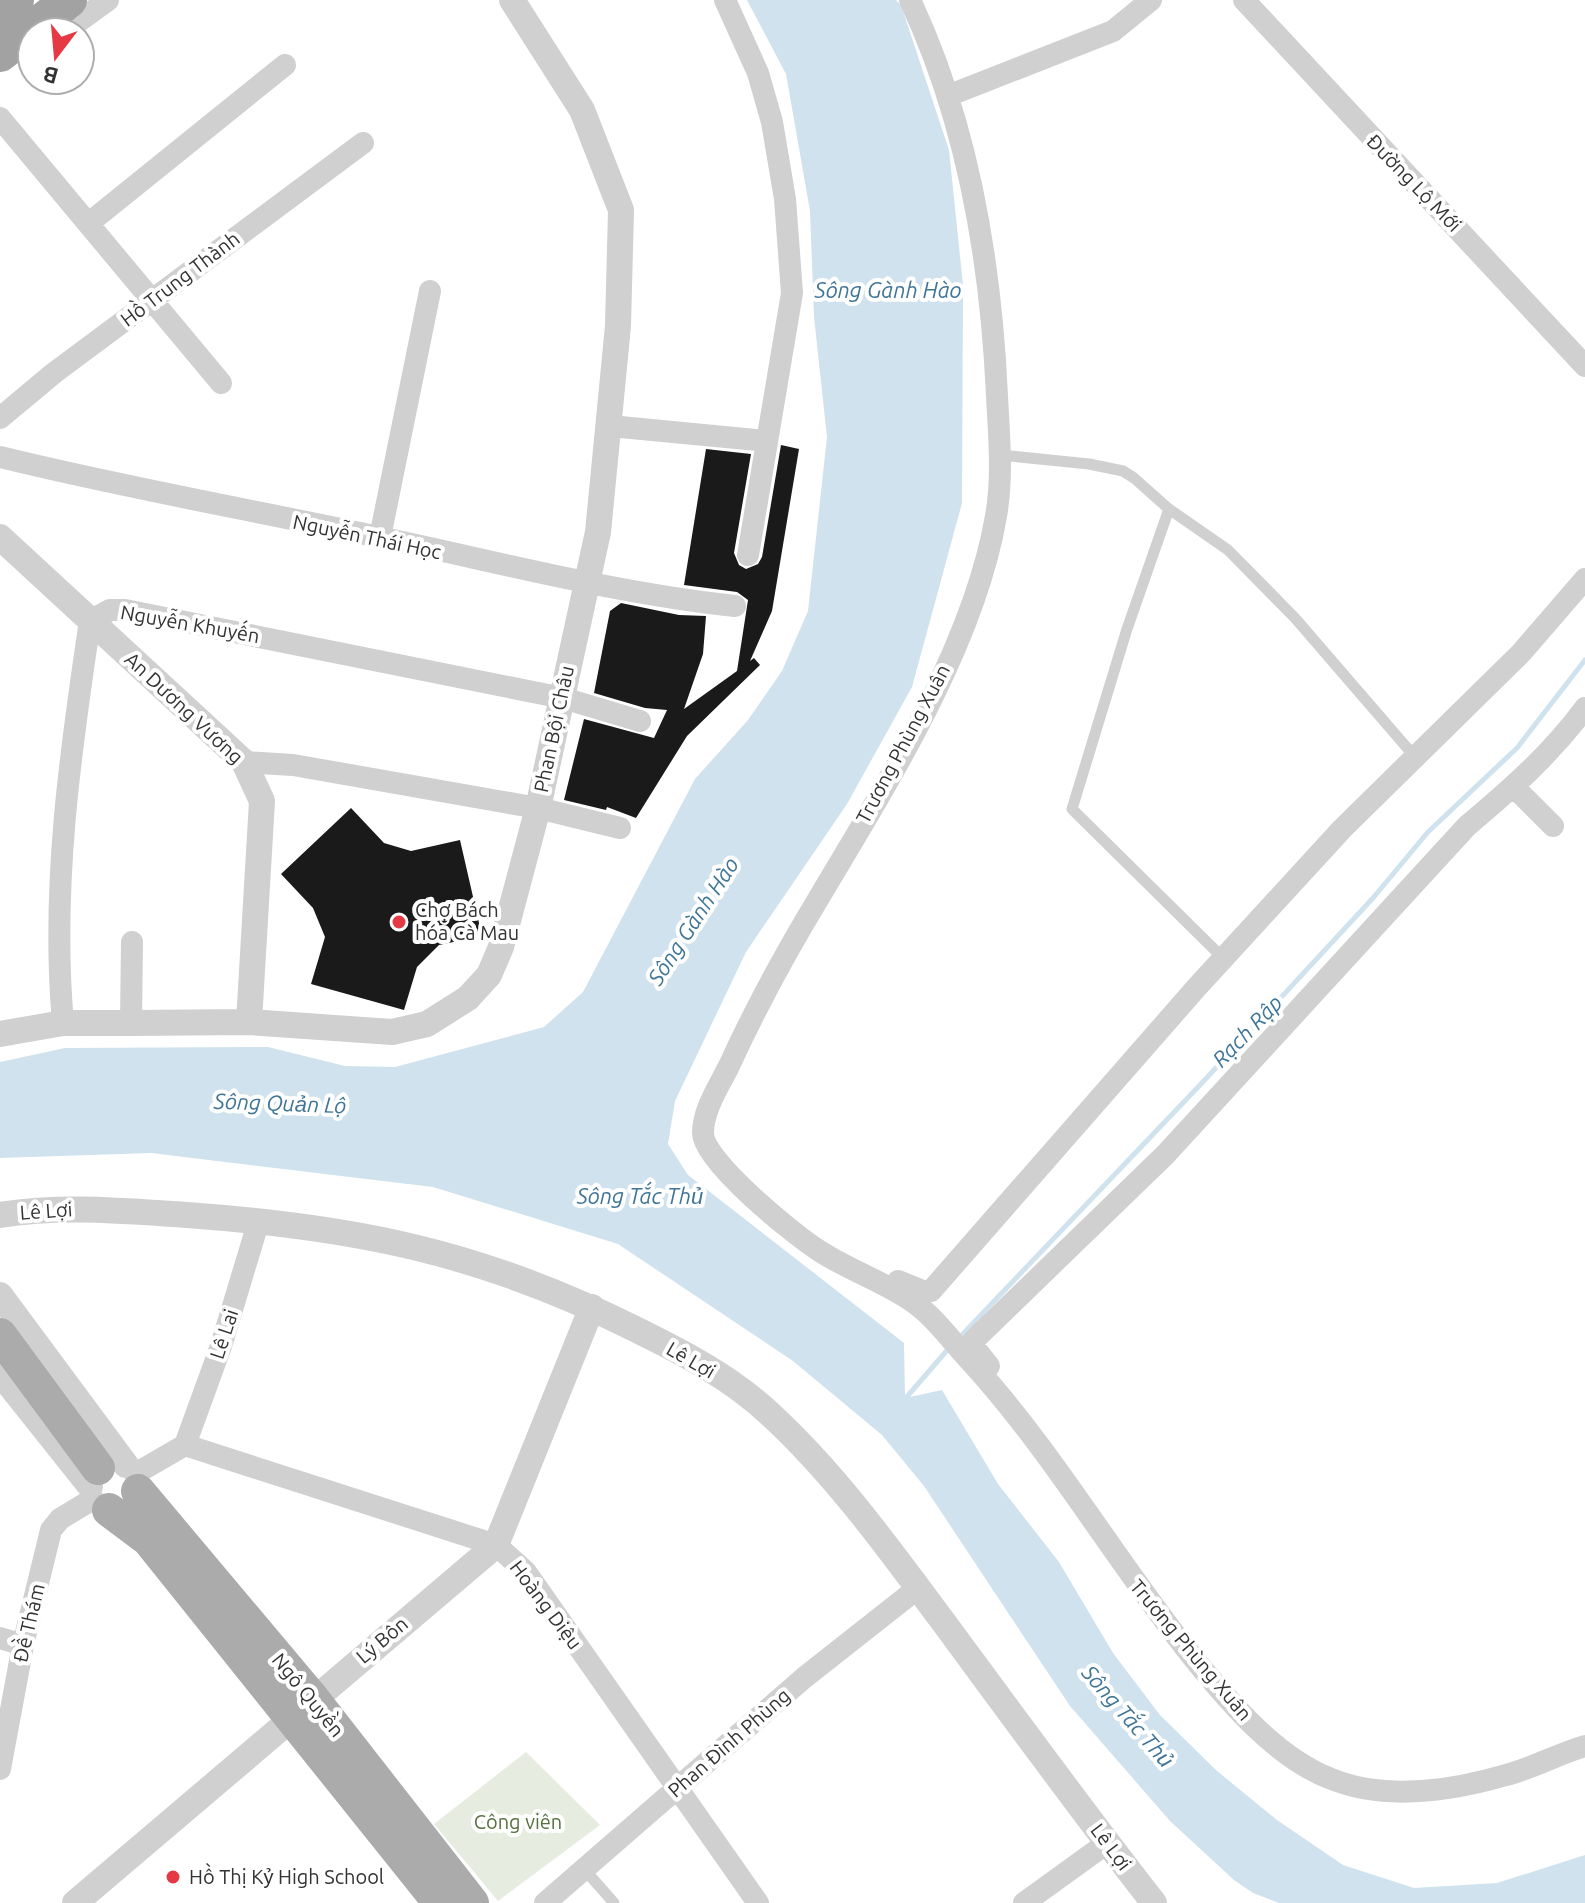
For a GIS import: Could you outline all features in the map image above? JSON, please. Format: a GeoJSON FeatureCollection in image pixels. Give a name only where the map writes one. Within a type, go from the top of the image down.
{"type":"FeatureCollection","features":[{"type":"Feature","properties":{"kind":"highway"},"geometry":{"type":"LineString","coordinates":[[35,16],[69,0]]}},
{"type":"Feature","properties":{"kind":"highway"},"geometry":{"type":"LineString","coordinates":[[0,54],[16,34]]}},
{"type":"Feature","properties":{"kind":"main road","name":"Ngô Quyền"},"geometry":{"type":"LineString","coordinates":[[0,1335],[113,1485],[472,1903]]}},
{"type":"Feature","properties":{"kind":"main road","name":"Ngô Quyền"},"geometry":{"type":"LineString","coordinates":[[302,1707],[440,1903]]}},
{"type":"Feature","properties":{"kind":"street"},"geometry":{"type":"LineString","coordinates":[[43,16],[108,0]]}},
{"type":"Feature","properties":{"kind":"street","name":"Phan Bội Châu"},"geometry":{"type":"LineString","coordinates":[[0,1034],[63,1023],[249,1022],[392,1032],[427,1024],[468,998],[489,975],[501,947],[538,808],[598,532],[618,326],[621,210],[582,110],[512,0]]}},
{"type":"Feature","properties":{"kind":"street"},"geometry":{"type":"LineString","coordinates":[[725,0],[758,73],[772,122],[785,199],[792,293],[748,555]]}},
{"type":"Feature","properties":{"kind":"street","name":"Trương Phùng Xuân"},"geometry":{"type":"LineString","coordinates":[[910,0],[950,95],[976,214],[992,327],[1000,455],[996,516],[987,553],[935,692],[768,983],[705,1121],[703,1137],[711,1157],[818,1250],[923,1311],[1010,1409],[1128,1574],[1214,1684],[1248,1722],[1325,1777],[1386,1792],[1457,1786],[1509,1775],[1585,1746]]}},
{"type":"Feature","properties":{"kind":"street"},"geometry":{"type":"LineString","coordinates":[[950,95],[1113,31],[1151,0]]}},
{"type":"Feature","properties":{"kind":"street","name":"Đường Lộ Mới"},"geometry":{"type":"LineString","coordinates":[[1244,0],[1585,366]]}},
{"type":"Feature","properties":{"kind":"street"},"geometry":{"type":"LineString","coordinates":[[0,66],[16,39]]}},
{"type":"Feature","properties":{"kind":"street"},"geometry":{"type":"LineString","coordinates":[[89,223],[285,65]]}},
{"type":"Feature","properties":{"kind":"street"},"geometry":{"type":"LineString","coordinates":[[0,118],[221,383]]}},
{"type":"Feature","properties":{"kind":"street","name":"Hồ Trung Thành"},"geometry":{"type":"LineString","coordinates":[[0,418],[153,299],[363,143]]}},
{"type":"Feature","properties":{"kind":"street"},"geometry":{"type":"LineString","coordinates":[[380,537],[430,291]]}},
{"type":"Feature","properties":{"kind":"street"},"geometry":{"type":"LineString","coordinates":[[610,426],[766,441]]}},
{"type":"Feature","properties":{"kind":"street","name":"Nguyễn Thái Học"},"geometry":{"type":"LineString","coordinates":[[0,457],[99,482],[380,537],[586,584],[735,606]]}},
{"type":"Feature","properties":{"kind":"street","name":"An Dương Vương"},"geometry":{"type":"LineString","coordinates":[[0,537],[244,762],[262,801],[249,1022]]}},
{"type":"Feature","properties":{"kind":"street"},"geometry":{"type":"LineString","coordinates":[[844,1265],[870,1268],[925,1292],[931,1291],[1342,829],[1521,653],[1585,579]]}},
{"type":"Feature","properties":{"kind":"street","name":"Nguyễn Khuyến"},"geometry":{"type":"LineString","coordinates":[[63,1023],[60,876],[72,737],[90,621],[110,610],[125,610],[563,698],[640,721]]}},
{"type":"Feature","properties":{"kind":"street"},"geometry":{"type":"LineString","coordinates":[[1010,1409],[1015,1400],[974,1347],[974,1340],[1145,1175],[1467,826],[1514,787],[1562,739],[1585,708]]}},
{"type":"Feature","properties":{"kind":"street"},"geometry":{"type":"LineString","coordinates":[[244,762],[293,765],[538,808],[620,828]]}},
{"type":"Feature","properties":{"kind":"street"},"geometry":{"type":"LineString","coordinates":[[1514,787],[1553,826]]}},
{"type":"Feature","properties":{"kind":"street"},"geometry":{"type":"LineString","coordinates":[[131,1023],[132,942]]}},
{"type":"Feature","properties":{"kind":"street","name":"Lê Lợi"},"geometry":{"type":"LineString","coordinates":[[0,1215],[50,1207],[259,1220],[343,1231],[442,1251],[531,1280],[659,1340],[753,1399],[810,1454],[918,1588],[1154,1903]]}},
{"type":"Feature","properties":{"kind":"street","name":"Lê Lai"},"geometry":{"type":"LineString","coordinates":[[185,1445],[221,1346],[259,1220]]}},
{"type":"Feature","properties":{"kind":"street"},"geometry":{"type":"LineString","coordinates":[[0,1295],[113,1485]]}},
{"type":"Feature","properties":{"kind":"street","name":"Lý Bôn"},"geometry":{"type":"LineString","coordinates":[[75,1903],[496,1545],[592,1307]]}},
{"type":"Feature","properties":{"kind":"street"},"geometry":{"type":"LineString","coordinates":[[0,1373],[113,1485]]}},
{"type":"Feature","properties":{"kind":"street"},"geometry":{"type":"LineString","coordinates":[[113,1485],[185,1445]]}},
{"type":"Feature","properties":{"kind":"street","name":"Hoàng Diệu"},"geometry":{"type":"LineString","coordinates":[[185,1445],[496,1545],[526,1572],[680,1786],[758,1903]]}},
{"type":"Feature","properties":{"kind":"street","name":"Đề Thám"},"geometry":{"type":"LineString","coordinates":[[0,1769],[23,1645],[51,1530],[60,1519],[113,1485]]}},
{"type":"Feature","properties":{"kind":"street","name":"Phan Đình Phùng"},"geometry":{"type":"LineString","coordinates":[[545,1903],[805,1677],[918,1588]]}},
{"type":"Feature","properties":{"kind":"street"},"geometry":{"type":"LineString","coordinates":[[0,1638],[23,1645]]}},
{"type":"Feature","properties":{"kind":"street"},"geometry":{"type":"LineString","coordinates":[[1024,1903],[1107,1843]]}},
{"type":"Feature","properties":{"kind":"lane"},"geometry":{"type":"LineString","coordinates":[[1000,455],[1123,471],[1169,509],[1228,550],[1295,618],[1415,757]]}},
{"type":"Feature","properties":{"kind":"lane"},"geometry":{"type":"LineString","coordinates":[[1169,509],[1127,629],[1072,809],[1224,959]]}},
{"type":"Feature","properties":{"kind":"lane"},"geometry":{"type":"LineString","coordinates":[[585,1870],[614,1903]]}},
{"type":"Feature","properties":{"kind":"green space","name":"Công viên"},"geometry":{"type":"Polygon","coordinates":[[[526,1752],[600,1825],[498,1901],[434,1824],[526,1752]]]}},
{"type":"Feature","properties":{"kind":"water"},"geometry":{"type":"Polygon","coordinates":[[[747,0],[896,0],[901,5],[949,150],[963,285],[962,503],[912,687],[847,804],[746,952],[675,1101],[668,1144],[688,1175],[904,1343],[905,1398],[942,1390],[998,1484],[1059,1562],[1113,1653],[1160,1715],[1217,1771],[1277,1820],[1343,1865],[1414,1888],[1497,1883],[1585,1855],[1585,1903],[1279,1903],[1253,1893],[1234,1880],[1170,1821],[1070,1706],[924,1486],[882,1435],[793,1361],[618,1244],[433,1187],[151,1153],[0,1158],[0,1062],[65,1048],[268,1047],[345,1066],[395,1067],[544,1027],[583,992],[695,779],[748,720],[782,671],[808,611],[827,437],[814,317],[810,211],[786,74],[747,0]]]}},
{"type":"Feature","properties":{"kind":"building"},"geometry":{"type":"Polygon","coordinates":[[[781,445],[799,449],[772,611],[750,661],[754,658],[760,665],[687,736],[636,818],[607,807],[606,810],[564,800],[584,719],[654,738],[667,710],[645,708],[594,693],[610,611],[621,603],[679,615],[706,616],[703,654],[684,709],[737,671],[748,600],[737,592],[684,585],[706,449],[751,454],[734,553],[739,565],[746,569],[758,564],[762,557],[781,445]]]}},
{"type":"Feature","properties":{"kind":"building","name":"Chợ Bách hóa Cà Mau"},"geometry":{"type":"Polygon","coordinates":[[[351,808],[384,843],[411,851],[460,840],[482,936],[439,945],[417,967],[404,1010],[311,984],[325,937],[313,908],[281,874],[351,808]]]}},
{"type":"Feature","properties":{"kind":"waterway","name":"Rạch Rập"},"geometry":{"type":"LineString","coordinates":[[959,1338],[1200,1085],[1373,898],[1428,832],[1517,748],[1585,660]]}},
{"type":"Feature","properties":{"kind":"waterway","name":"Rạch Rập"},"geometry":{"type":"LineString","coordinates":[[905,1399],[949,1348]]}},
{"type":"Feature","properties":{"kind":"place","name":"Chợ Bách hóa Cà Mau"},"geometry":{"type":"Point","coordinates":[399,922]}},
{"type":"Feature","properties":{"kind":"place","name":"Hồ Thị Kỷ High School"},"geometry":{"type":"Point","coordinates":[173,1877]}},
{"type":"Feature","properties":{"kind":"water label","name":"Sông Gành Hào"},"geometry":{"type":"Point","coordinates":[888,290]}},
{"type":"Feature","properties":{"kind":"water label","name":"Sông Gành Hào"},"geometry":{"type":"Point","coordinates":[693,921]}},
{"type":"Feature","properties":{"kind":"water label","name":"Sông Quản Lộ"},"geometry":{"type":"Point","coordinates":[280,1103]}},
{"type":"Feature","properties":{"kind":"water label","name":"Sông Tắc Thủ"},"geometry":{"type":"Point","coordinates":[640,1196]}},
{"type":"Feature","properties":{"kind":"water label","name":"Sông Tắc Thủ"},"geometry":{"type":"Point","coordinates":[1128,1716]}}]}
